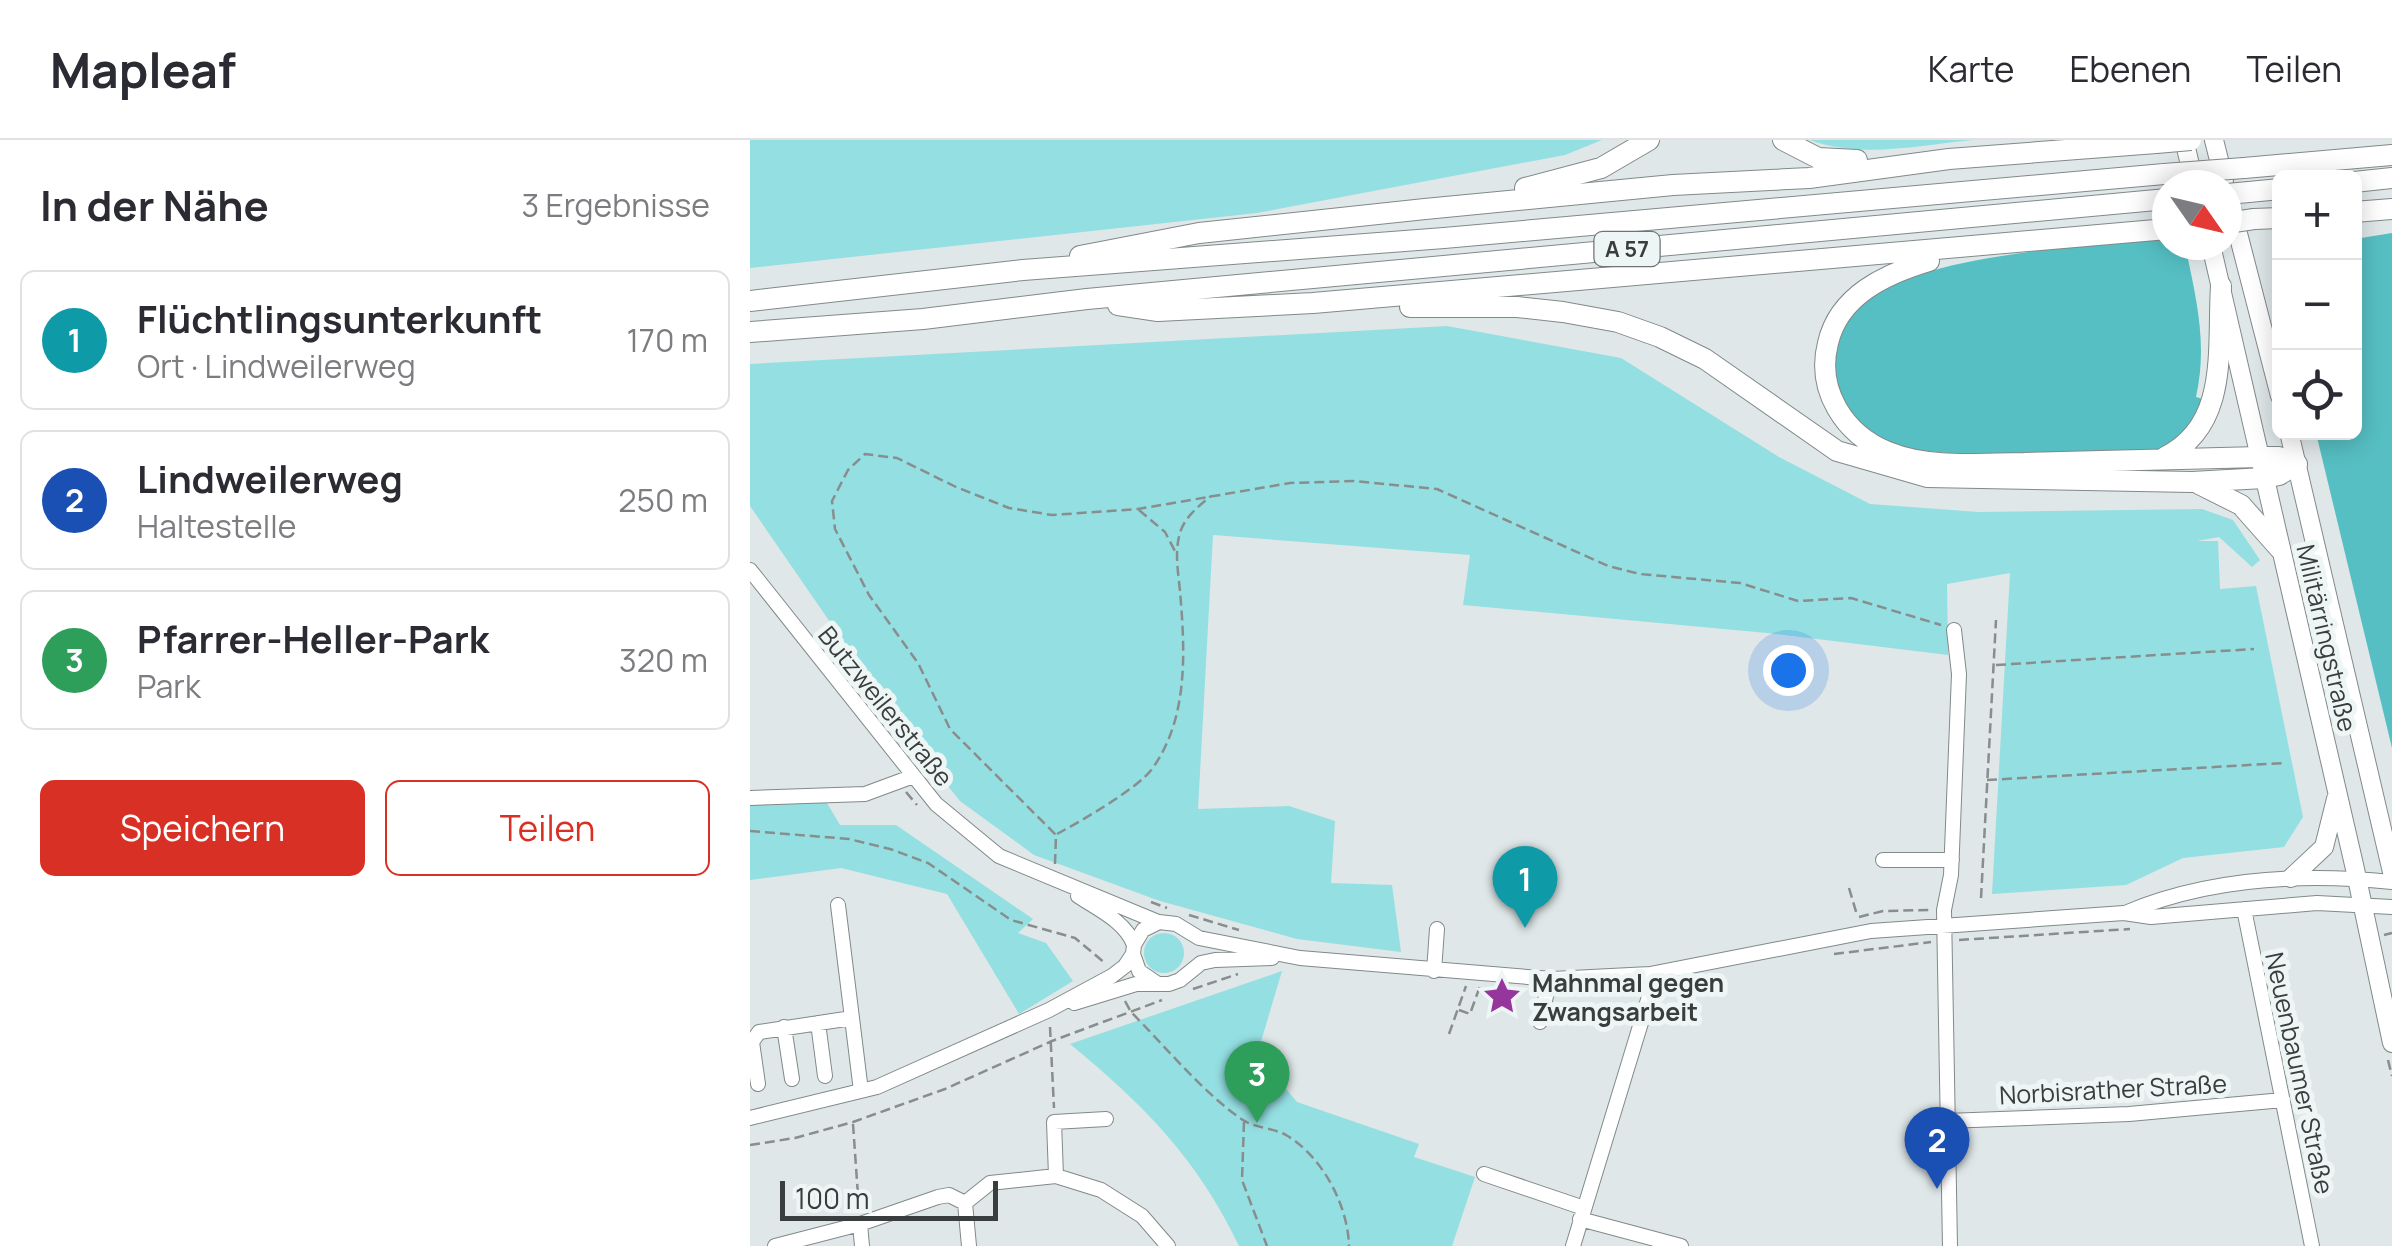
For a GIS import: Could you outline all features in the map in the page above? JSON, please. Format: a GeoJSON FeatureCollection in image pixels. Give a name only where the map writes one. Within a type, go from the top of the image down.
{"type":"FeatureCollection","features":[{"type":"Feature","properties":{"kind":"highway"},"geometry":{"type":"LineString","coordinates":[[1425,208],[1548,183],[1600,168],[1650,140]]}},
{"type":"Feature","properties":{"kind":"highway"},"geometry":{"type":"LineString","coordinates":[[1784,140],[1830,161],[1900,157],[1949,160]]}},
{"type":"Feature","properties":{"kind":"highway"},"geometry":{"type":"LineString","coordinates":[[1425,208],[1673,185],[1809,178],[1949,160],[2187,140]]}},
{"type":"Feature","properties":{"kind":"highway","name":"A 57"},"geometry":{"type":"LineString","coordinates":[[750,301],[1023,270],[1444,238],[2392,154]]}},
{"type":"Feature","properties":{"kind":"highway"},"geometry":{"type":"LineString","coordinates":[[1778,207],[1949,160]]}},
{"type":"Feature","properties":{"kind":"highway"},"geometry":{"type":"LineString","coordinates":[[2362,181],[2392,178]]}},
{"type":"Feature","properties":{"kind":"highway"},"geometry":{"type":"LineString","coordinates":[[2242,191],[2272,190]]}},
{"type":"Feature","properties":{"kind":"highway","name":"A 57"},"geometry":{"type":"LineString","coordinates":[[750,332],[923,319],[1087,300],[2152,200]]}},
{"type":"Feature","properties":{"kind":"highway","name":"A 57"},"geometry":{"type":"LineString","coordinates":[[1023,270],[1199,233],[1425,208]]}},
{"type":"Feature","properties":{"kind":"highway"},"geometry":{"type":"LineString","coordinates":[[2362,211],[2392,209]]}},
{"type":"Feature","properties":{"kind":"highway"},"geometry":{"type":"LineString","coordinates":[[2242,221],[2272,219]]}},
{"type":"Feature","properties":{"kind":"highway"},"geometry":{"type":"LineString","coordinates":[[1087,300],[1158,311],[1313,304],[2152,231]]}},
{"type":"Feature","properties":{"kind":"highway"},"geometry":{"type":"LineString","coordinates":[[1969,248],[1876,281],[1841,314],[1828,344],[1825,378],[1831,399],[1849,424],[1875,446],[1925,461],[2260,456],[2297,464]]}},
{"type":"Feature","properties":{"kind":"highway"},"geometry":{"type":"LineString","coordinates":[[2163,458],[2182,449],[2196,436],[2212,407],[2221,286]]}},
{"type":"Feature","properties":{"kind":"highway"},"geometry":{"type":"LineString","coordinates":[[1313,304],[1517,308],[1618,322],[1705,359],[1837,452],[1898,472],[1962,479],[2192,482],[2264,478],[2279,475],[2297,464]]}},
{"type":"Feature","properties":{"kind":"highway"},"geometry":{"type":"LineString","coordinates":[[2192,482],[2224,494],[2242,506],[2280,549]]}},
{"type":"Feature","properties":{"kind":"main road"},"geometry":{"type":"LineString","coordinates":[[2187,140],[2192,170]]}},
{"type":"Feature","properties":{"kind":"main road"},"geometry":{"type":"LineString","coordinates":[[2214,140],[2221,170]]}},
{"type":"Feature","properties":{"kind":"main road"},"geometry":{"type":"LineString","coordinates":[[2242,251],[2272,365]]}},
{"type":"Feature","properties":{"kind":"main road","name":"Militärringstraße"},"geometry":{"type":"LineString","coordinates":[[2214,260],[2392,1043]]}},
{"type":"Feature","properties":{"kind":"main road","name":"Militärringstraße"},"geometry":{"type":"LineString","coordinates":[[2291,440],[2387,827],[2392,872]]}},
{"type":"Feature","properties":{"kind":"main road"},"geometry":{"type":"LineString","coordinates":[[2291,878],[2324,847],[2337,794]]}},
{"type":"Feature","properties":{"kind":"street","name":"Butzweilerstraße"},"geometry":{"type":"LineString","coordinates":[[750,570],[936,804],[1000,856],[1159,922]]}},
{"type":"Feature","properties":{"kind":"street"},"geometry":{"type":"LineString","coordinates":[[1950,1246],[1944,910],[1952,860],[1959,674],[1954,630]]}},
{"type":"Feature","properties":{"kind":"street"},"geometry":{"type":"LineString","coordinates":[[750,798],[865,794],[911,776]]}},
{"type":"Feature","properties":{"kind":"street"},"geometry":{"type":"LineString","coordinates":[[1884,860],[1952,860]]}},
{"type":"Feature","properties":{"kind":"street","name":"Butzweilerstraße"},"geometry":{"type":"LineString","coordinates":[[1056,876],[1130,934],[1134,950]]}},
{"type":"Feature","properties":{"kind":"street"},"geometry":{"type":"LineString","coordinates":[[2124,914],[2150,902],[2192,892],[2291,878],[2392,882]]}},
{"type":"Feature","properties":{"kind":"street"},"geometry":{"type":"LineString","coordinates":[[1185,921],[1199,938],[1300,958],[1550,979],[1650,974],[1845,934],[2124,914],[2152,917],[2317,903],[2392,908]]}},
{"type":"Feature","properties":{"kind":"street"},"geometry":{"type":"LineString","coordinates":[[838,905],[861,1091]]}},
{"type":"Feature","properties":{"kind":"street","name":"Neuenbaumer Straße"},"geometry":{"type":"LineString","coordinates":[[2244,909],[2312,1246]]}},
{"type":"Feature","properties":{"kind":"street"},"geometry":{"type":"LineString","coordinates":[[750,1118],[861,1091],[1049,1010],[1126,966],[1144,930],[1159,922],[1185,921]]}},
{"type":"Feature","properties":{"kind":"street"},"geometry":{"type":"LineString","coordinates":[[1185,921],[1196,951],[1189,972]]}},
{"type":"Feature","properties":{"kind":"street"},"geometry":{"type":"LineString","coordinates":[[1434,971],[1437,929]]}},
{"type":"Feature","properties":{"kind":"street"},"geometry":{"type":"LineString","coordinates":[[1134,950],[1139,971],[1158,984]]}},
{"type":"Feature","properties":{"kind":"street"},"geometry":{"type":"LineString","coordinates":[[1049,1010],[1136,984],[1170,984],[1201,963],[1215,960],[1300,958]]}},
{"type":"Feature","properties":{"kind":"street"},"geometry":{"type":"LineString","coordinates":[[1572,1246],[1651,990],[1650,974]]}},
{"type":"Feature","properties":{"kind":"street"},"geometry":{"type":"LineString","coordinates":[[1540,1022],[1550,979]]}},
{"type":"Feature","properties":{"kind":"street"},"geometry":{"type":"LineString","coordinates":[[758,1084],[752,1042],[759,1032],[852,1018]]}},
{"type":"Feature","properties":{"kind":"street"},"geometry":{"type":"LineString","coordinates":[[818,1023],[825,1076]]}},
{"type":"Feature","properties":{"kind":"street"},"geometry":{"type":"LineString","coordinates":[[784,1027],[792,1078]]}},
{"type":"Feature","properties":{"kind":"street","name":"Norbisrather Straße"},"geometry":{"type":"LineString","coordinates":[[1946,1120],[2129,1114],[2283,1100]]}},
{"type":"Feature","properties":{"kind":"street"},"geometry":{"type":"LineString","coordinates":[[1056,1176],[1054,1122],[1106,1120]]}},
{"type":"Feature","properties":{"kind":"street"},"geometry":{"type":"LineString","coordinates":[[1484,1174],[1681,1246]]}},
{"type":"Feature","properties":{"kind":"street"},"geometry":{"type":"LineString","coordinates":[[965,1203],[990,1183],[1056,1176],[1101,1190],[1142,1216],[1168,1246]]}},
{"type":"Feature","properties":{"kind":"street"},"geometry":{"type":"LineString","coordinates":[[776,1246],[860,1224],[938,1196],[948,1195],[965,1203]]}},
{"type":"Feature","properties":{"kind":"street"},"geometry":{"type":"LineString","coordinates":[[965,1203],[969,1246]]}},
{"type":"Feature","properties":{"kind":"street"},"geometry":{"type":"LineString","coordinates":[[860,1224],[862,1246]]}},
{"type":"Feature","properties":{"kind":"path"},"geometry":{"type":"LineString","coordinates":[[1056,876],[1056,834],[950,729],[918,663],[870,595],[835,530],[832,501],[848,470],[865,454],[897,458],[956,488],[1009,508],[1052,515],[1138,509],[1290,483],[1353,481],[1438,489],[1624,570],[1740,583],[1798,600],[1851,598],[1954,630]]}},
{"type":"Feature","properties":{"kind":"path"},"geometry":{"type":"LineString","coordinates":[[1056,834],[1149,772],[1165,747],[1178,706],[1185,654],[1176,554],[1181,529],[1194,510],[1212,495]]}},
{"type":"Feature","properties":{"kind":"path"},"geometry":{"type":"LineString","coordinates":[[1138,509],[1165,532],[1176,554]]}},
{"type":"Feature","properties":{"kind":"path"},"geometry":{"type":"LineString","coordinates":[[1981,898],[1996,620]]}},
{"type":"Feature","properties":{"kind":"path"},"geometry":{"type":"LineString","coordinates":[[1994,665],[2254,650]]}},
{"type":"Feature","properties":{"kind":"path"},"geometry":{"type":"LineString","coordinates":[[1987,780],[2284,762]]}},
{"type":"Feature","properties":{"kind":"path"},"geometry":{"type":"LineString","coordinates":[[750,832],[850,839],[916,858],[1011,920],[1076,938],[1107,966],[1115,961]]}},
{"type":"Feature","properties":{"kind":"path"},"geometry":{"type":"LineString","coordinates":[[1849,888],[1858,918]]}},
{"type":"Feature","properties":{"kind":"path"},"geometry":{"type":"LineString","coordinates":[[1146,900],[1173,910]]}},
{"type":"Feature","properties":{"kind":"path"},"geometry":{"type":"LineString","coordinates":[[1849,920],[1883,911],[1944,910]]}},
{"type":"Feature","properties":{"kind":"path"},"geometry":{"type":"LineString","coordinates":[[1185,921],[1241,931]]}},
{"type":"Feature","properties":{"kind":"path"},"geometry":{"type":"LineString","coordinates":[[1449,1034],[1467,984]]}},
{"type":"Feature","properties":{"kind":"path"},"geometry":{"type":"LineString","coordinates":[[1457,1010],[1470,1014],[1480,986]]}},
{"type":"Feature","properties":{"kind":"path"},"geometry":{"type":"LineString","coordinates":[[1049,1010],[1054,1122]]}},
{"type":"Feature","properties":{"kind":"path"},"geometry":{"type":"LineString","coordinates":[[750,1145],[853,1122],[945,1089],[1052,1041],[1132,1012],[1244,1122],[1284,1134],[1302,1147],[1339,1201],[1349,1246]]}},
{"type":"Feature","properties":{"kind":"path"},"geometry":{"type":"LineString","coordinates":[[853,1122],[860,1224]]}},
{"type":"Feature","properties":{"kind":"path"},"geometry":{"type":"LineString","coordinates":[[1244,1122],[1242,1180],[1266,1246]]}},
{"type":"Feature","properties":{"kind":"shaded area"},"geometry":{"type":"Polygon","coordinates":[[[750,140],[1602,140],[1565,155],[1257,213],[750,268],[750,140]]]}},
{"type":"Feature","properties":{"kind":"shaded area"},"geometry":{"type":"Polygon","coordinates":[[[1810,140],[1973,140],[1870,150],[1810,140]]]}},
{"type":"Feature","properties":{"kind":"shaded area"},"geometry":{"type":"Polygon","coordinates":[[[2392,233],[2392,748],[2318,440],[2362,440],[2362,238],[2392,233]]]}},
{"type":"Feature","properties":{"kind":"shaded area"},"geometry":{"type":"Polygon","coordinates":[[[2152,240],[2152,260],[2188,260],[2201,339],[2196,397],[2207,400],[2190,429],[2178,440],[2151,451],[2129,454],[1969,454],[1893,444],[1857,421],[1839,391],[1834,369],[1838,339],[1854,310],[1879,291],[1913,276],[2048,250],[2152,240]]]}},
{"type":"Feature","properties":{"kind":"shaded area"},"geometry":{"type":"Polygon","coordinates":[[[1447,326],[1621,358],[1779,457],[1870,504],[1979,512],[2202,509],[2233,520],[2260,560],[2252,567],[2219,537],[2197,541],[2218,541],[2220,589],[2256,586],[2303,817],[2284,847],[2183,858],[2126,885],[1992,894],[2010,573],[1947,584],[1948,655],[1767,633],[1463,605],[1470,555],[1213,535],[1198,809],[1289,806],[1335,821],[1331,883],[1392,885],[1401,952],[1297,939],[1160,901],[1034,855],[960,801],[915,745],[750,506],[750,364],[1447,326]]]}},
{"type":"Feature","properties":{"kind":"shaded area"},"geometry":{"type":"Polygon","coordinates":[[[750,792],[821,793],[840,825],[896,825],[1033,919],[1018,933],[1046,943],[1073,981],[1019,1014],[947,894],[841,868],[750,880],[750,792]]]}},
{"type":"Feature","properties":{"kind":"shaded area"},"geometry":{"type":"Polygon","coordinates":[[[1164,933],[1178,939],[1184,953],[1178,967],[1164,973],[1150,967],[1144,953],[1150,939],[1164,933]]]}},
{"type":"Feature","properties":{"kind":"shaded area"},"geometry":{"type":"Polygon","coordinates":[[[1282,971],[1257,1055],[1297,1102],[1419,1144],[1414,1157],[1475,1177],[1452,1246],[1239,1246],[1205,1186],[1167,1135],[1070,1044],[1282,971]]]}},
{"type":"Feature","properties":{"kind":"place","name":"Flüchtlingsunterkunft"},"geometry":{"type":"Point","coordinates":[1525,928]}},
{"type":"Feature","properties":{"kind":"place","name":"Mahnmal gegen Zwangsarbeit"},"geometry":{"type":"Point","coordinates":[1502,996]}},
{"type":"Feature","properties":{"kind":"place","name":"Pfarrer-Heller-Park"},"geometry":{"type":"Point","coordinates":[1257,1123]}},
{"type":"Feature","properties":{"kind":"place","name":"Lindweilerweg"},"geometry":{"type":"Point","coordinates":[1937,1189]}}]}
